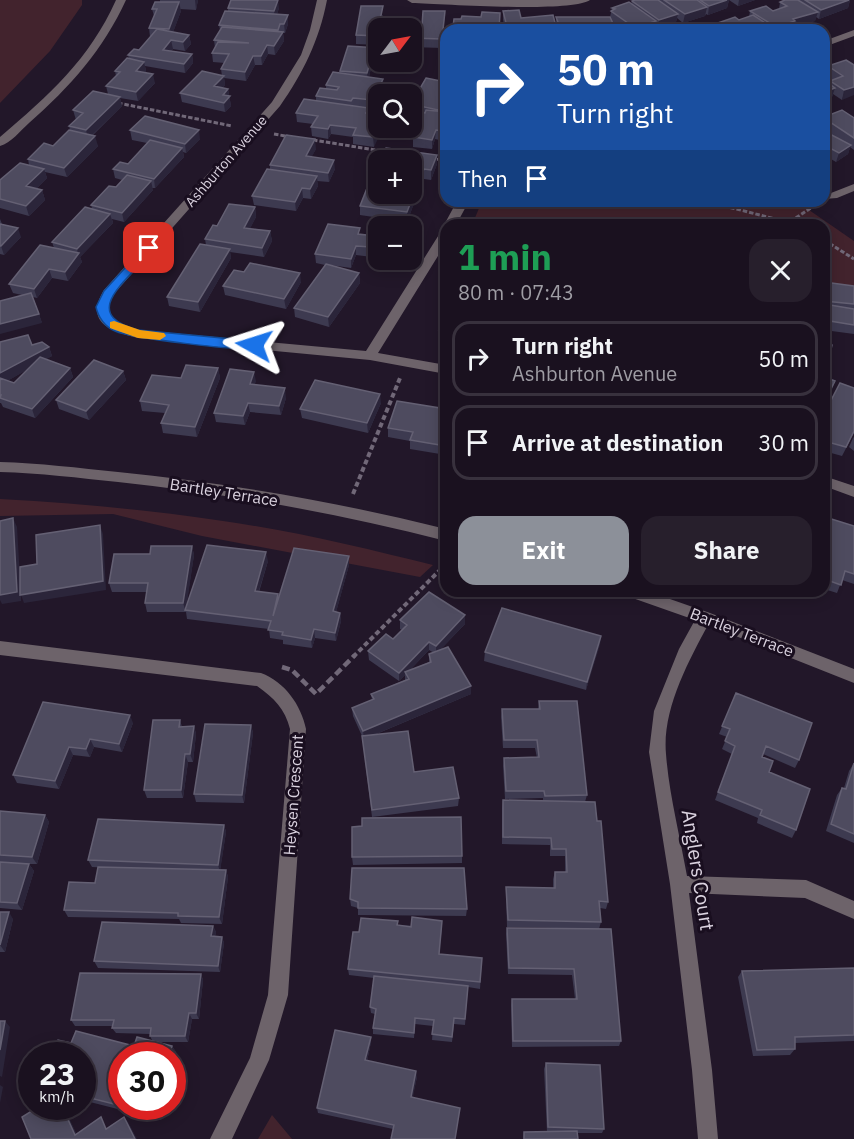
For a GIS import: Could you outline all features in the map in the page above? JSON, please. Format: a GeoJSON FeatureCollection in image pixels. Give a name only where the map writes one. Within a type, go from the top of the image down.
{"type":"FeatureCollection","features":[{"type":"Feature","properties":{"kind":"street"},"geometry":{"type":"LineString","coordinates":[[0,143],[60,90],[90,58],[110,29],[121,0]]}},
{"type":"Feature","properties":{"kind":"street","name":"Ashburton Avenue"},"geometry":{"type":"LineString","coordinates":[[322,0],[315,35],[299,72],[253,131],[108,293],[102,307],[104,316],[117,328],[138,334],[370,357],[440,369]]}},
{"type":"Feature","properties":{"kind":"street"},"geometry":{"type":"LineString","coordinates":[[412,0],[555,4],[585,0]]}},
{"type":"Feature","properties":{"kind":"street"},"geometry":{"type":"LineString","coordinates":[[830,42],[854,33]]}},
{"type":"Feature","properties":{"kind":"street"},"geometry":{"type":"LineString","coordinates":[[830,196],[854,187]]}},
{"type":"Feature","properties":{"kind":"street"},"geometry":{"type":"LineString","coordinates":[[370,357],[440,243]]}},
{"type":"Feature","properties":{"kind":"street","name":"Bartley Terrace"},"geometry":{"type":"LineString","coordinates":[[0,467],[139,479],[204,488],[334,510],[440,534]]}},
{"type":"Feature","properties":{"kind":"street"},"geometry":{"type":"LineString","coordinates":[[830,484],[854,492]]}},
{"type":"Feature","properties":{"kind":"street","name":"Bartley Terrace"},"geometry":{"type":"LineString","coordinates":[[647,597],[705,617],[854,676]]}},
{"type":"Feature","properties":{"kind":"street","name":"Anglers Court"},"geometry":{"type":"LineString","coordinates":[[705,617],[687,650],[662,711],[657,752],[679,884],[702,1070],[708,1139]]}},
{"type":"Feature","properties":{"kind":"street","name":"Heysen Crescent"},"geometry":{"type":"LineString","coordinates":[[0,648],[261,680],[282,695],[296,715],[298,729],[278,995],[259,1060],[228,1127],[220,1139]]}},
{"type":"Feature","properties":{"kind":"street"},"geometry":{"type":"LineString","coordinates":[[679,884],[806,890],[854,910]]}},
{"type":"Feature","properties":{"kind":"path"},"geometry":{"type":"LineString","coordinates":[[111,101],[253,131],[298,138]]}},
{"type":"Feature","properties":{"kind":"path"},"geometry":{"type":"LineString","coordinates":[[309,140],[376,150]]}},
{"type":"Feature","properties":{"kind":"path"},"geometry":{"type":"LineString","coordinates":[[434,159],[440,160]]}},
{"type":"Feature","properties":{"kind":"path"},"geometry":{"type":"LineString","coordinates":[[731,207],[782,219]]}},
{"type":"Feature","properties":{"kind":"path"},"geometry":{"type":"LineString","coordinates":[[794,219],[813,207]]}},
{"type":"Feature","properties":{"kind":"path"},"geometry":{"type":"LineString","coordinates":[[830,244],[854,259]]}},
{"type":"Feature","properties":{"kind":"path"},"geometry":{"type":"LineString","coordinates":[[353,494],[400,378]]}},
{"type":"Feature","properties":{"kind":"path"},"geometry":{"type":"LineString","coordinates":[[316,694],[440,570]]}},
{"type":"Feature","properties":{"kind":"shaded area"},"geometry":{"type":"Polygon","coordinates":[[[0,0],[82,0],[82,5],[50,51],[0,103],[0,0]]]}},
{"type":"Feature","properties":{"kind":"shaded area"},"geometry":{"type":"Polygon","coordinates":[[[480,207],[805,207],[822,219],[474,219],[480,207]]]}},
{"type":"Feature","properties":{"kind":"shaded area"},"geometry":{"type":"Polygon","coordinates":[[[830,224],[854,241],[854,293],[830,291],[830,224]]]}},
{"type":"Feature","properties":{"kind":"shaded area"},"geometry":{"type":"Polygon","coordinates":[[[0,499],[112,507],[250,525],[355,546],[433,565],[420,577],[202,536],[113,514],[0,516],[0,499]]]}},
{"type":"Feature","properties":{"kind":"shaded area"},"geometry":{"type":"Polygon","coordinates":[[[272,1115],[292,1139],[258,1139],[272,1115]]]}},
{"type":"Feature","properties":{"kind":"building"},"geometry":{"type":"Polygon","coordinates":[[[231,0],[278,0],[274,11],[228,8],[231,0]]]}},
{"type":"Feature","properties":{"kind":"building"},"geometry":{"type":"Polygon","coordinates":[[[658,0],[678,14],[659,20],[632,1],[658,0]]]}},
{"type":"Feature","properties":{"kind":"building"},"geometry":{"type":"Polygon","coordinates":[[[664,0],[697,0],[707,7],[685,14],[664,0]]]}},
{"type":"Feature","properties":{"kind":"building"},"geometry":{"type":"Polygon","coordinates":[[[700,0],[727,0],[709,6],[700,0]]]}},
{"type":"Feature","properties":{"kind":"building"},"geometry":{"type":"Polygon","coordinates":[[[798,0],[818,12],[793,19],[795,21],[786,24],[771,24],[750,11],[766,6],[773,11],[787,6],[780,2],[798,0]]]}},
{"type":"Feature","properties":{"kind":"building"},"geometry":{"type":"Polygon","coordinates":[[[805,0],[849,0],[821,10],[805,0]]]}},
{"type":"Feature","properties":{"kind":"building"},"geometry":{"type":"Polygon","coordinates":[[[155,2],[179,2],[169,29],[149,28],[157,9],[152,9],[155,2]]]}},
{"type":"Feature","properties":{"kind":"building"},"geometry":{"type":"Polygon","coordinates":[[[629,2],[656,21],[647,24],[629,24],[611,11],[615,9],[612,8],[629,2]]]}},
{"type":"Feature","properties":{"kind":"building"},"geometry":{"type":"Polygon","coordinates":[[[361,6],[383,6],[380,18],[368,18],[368,36],[356,35],[361,6]]]}},
{"type":"Feature","properties":{"kind":"building"},"geometry":{"type":"Polygon","coordinates":[[[519,10],[521,18],[553,15],[555,24],[506,24],[503,11],[519,10]]]}},
{"type":"Feature","properties":{"kind":"building"},"geometry":{"type":"Polygon","coordinates":[[[225,11],[288,15],[278,30],[219,25],[225,11]]]}},
{"type":"Feature","properties":{"kind":"building"},"geometry":{"type":"Polygon","coordinates":[[[423,11],[445,11],[444,24],[440,24],[440,39],[422,38],[423,11]]]}},
{"type":"Feature","properties":{"kind":"building"},"geometry":{"type":"Polygon","coordinates":[[[482,12],[500,13],[499,24],[453,24],[454,19],[461,19],[462,16],[481,17],[482,12]]]}},
{"type":"Feature","properties":{"kind":"building"},"geometry":{"type":"Polygon","coordinates":[[[753,15],[767,24],[715,24],[735,17],[739,20],[753,15]]]}},
{"type":"Feature","properties":{"kind":"building"},"geometry":{"type":"Polygon","coordinates":[[[556,17],[610,17],[613,24],[559,24],[556,17]]]}},
{"type":"Feature","properties":{"kind":"building"},"geometry":{"type":"Polygon","coordinates":[[[222,27],[283,32],[274,46],[267,45],[261,56],[253,56],[245,72],[221,69],[229,54],[212,53],[218,42],[249,43],[214,40],[222,27]]]}},
{"type":"Feature","properties":{"kind":"building"},"geometry":{"type":"Polygon","coordinates":[[[157,29],[189,35],[183,42],[171,40],[163,50],[192,54],[184,64],[128,55],[134,49],[139,50],[157,29]]]}},
{"type":"Feature","properties":{"kind":"building"},"geometry":{"type":"Polygon","coordinates":[[[348,46],[368,47],[367,73],[340,71],[348,46]]]}},
{"type":"Feature","properties":{"kind":"building"},"geometry":{"type":"Polygon","coordinates":[[[127,58],[144,62],[136,71],[153,74],[136,92],[106,86],[120,72],[115,71],[127,58]]]}},
{"type":"Feature","properties":{"kind":"building"},"geometry":{"type":"Polygon","coordinates":[[[846,60],[854,65],[854,87],[844,90],[830,81],[843,76],[830,65],[846,60]]]}},
{"type":"Feature","properties":{"kind":"building"},"geometry":{"type":"Polygon","coordinates":[[[202,71],[224,76],[214,86],[228,89],[223,95],[230,96],[224,103],[180,93],[202,71]]]}},
{"type":"Feature","properties":{"kind":"building"},"geometry":{"type":"Polygon","coordinates":[[[333,72],[383,79],[381,84],[368,84],[368,100],[353,98],[351,101],[316,96],[320,88],[337,90],[339,87],[326,85],[333,72]]]}},
{"type":"Feature","properties":{"kind":"building"},"geometry":{"type":"Polygon","coordinates":[[[426,78],[440,81],[438,110],[422,107],[422,85],[426,78]]]}},
{"type":"Feature","properties":{"kind":"building"},"geometry":{"type":"Polygon","coordinates":[[[93,91],[120,97],[86,130],[69,126],[83,113],[73,110],[93,91]]]}},
{"type":"Feature","properties":{"kind":"building"},"geometry":{"type":"Polygon","coordinates":[[[304,99],[368,108],[366,113],[368,113],[368,136],[353,135],[356,128],[330,125],[328,129],[311,127],[318,116],[296,113],[304,99]]]}},
{"type":"Feature","properties":{"kind":"building"},"geometry":{"type":"Polygon","coordinates":[[[426,110],[440,111],[440,130],[436,130],[432,140],[419,138],[422,138],[422,113],[425,113],[426,110]]]}},
{"type":"Feature","properties":{"kind":"building"},"geometry":{"type":"Polygon","coordinates":[[[842,110],[854,118],[854,138],[830,122],[830,115],[842,110]]]}},
{"type":"Feature","properties":{"kind":"building"},"geometry":{"type":"Polygon","coordinates":[[[145,116],[199,130],[185,144],[130,130],[145,116]]]}},
{"type":"Feature","properties":{"kind":"building"},"geometry":{"type":"Polygon","coordinates":[[[69,130],[95,136],[64,168],[28,159],[44,143],[53,146],[69,130]]]}},
{"type":"Feature","properties":{"kind":"building"},"geometry":{"type":"Polygon","coordinates":[[[830,134],[851,145],[839,153],[830,148],[830,134]]]}},
{"type":"Feature","properties":{"kind":"building"},"geometry":{"type":"Polygon","coordinates":[[[286,135],[315,139],[306,156],[334,160],[328,173],[270,165],[286,135]]]}},
{"type":"Feature","properties":{"kind":"building"},"geometry":{"type":"Polygon","coordinates":[[[150,140],[182,148],[154,179],[113,169],[120,162],[128,164],[150,140]]]}},
{"type":"Feature","properties":{"kind":"building"},"geometry":{"type":"Polygon","coordinates":[[[422,153],[437,155],[431,170],[424,169],[422,174],[422,153]]]}},
{"type":"Feature","properties":{"kind":"building"},"geometry":{"type":"Polygon","coordinates":[[[20,163],[44,169],[26,186],[42,190],[26,206],[0,199],[0,180],[20,163]]]}},
{"type":"Feature","properties":{"kind":"building"},"geometry":{"type":"Polygon","coordinates":[[[267,169],[317,176],[310,189],[302,188],[295,202],[252,196],[267,169]]]}},
{"type":"Feature","properties":{"kind":"building"},"geometry":{"type":"Polygon","coordinates":[[[127,175],[151,181],[122,213],[91,205],[109,186],[116,187],[127,175]]]}},
{"type":"Feature","properties":{"kind":"building"},"geometry":{"type":"Polygon","coordinates":[[[368,186],[368,204],[410,204],[407,212],[360,206],[368,186]]]}},
{"type":"Feature","properties":{"kind":"building"},"geometry":{"type":"Polygon","coordinates":[[[229,204],[255,207],[244,228],[270,231],[262,248],[205,239],[213,225],[217,226],[229,204]]]}},
{"type":"Feature","properties":{"kind":"building"},"geometry":{"type":"Polygon","coordinates":[[[85,207],[110,214],[77,249],[52,242],[85,207]]]}},
{"type":"Feature","properties":{"kind":"building"},"geometry":{"type":"Polygon","coordinates":[[[0,224],[18,228],[1,246],[0,246],[0,224]]]}},
{"type":"Feature","properties":{"kind":"building"},"geometry":{"type":"Polygon","coordinates":[[[328,224],[360,228],[358,234],[368,235],[368,247],[356,246],[351,259],[315,254],[328,224]]]}},
{"type":"Feature","properties":{"kind":"building"},"geometry":{"type":"Polygon","coordinates":[[[200,244],[230,249],[198,302],[167,297],[200,244]]]}},
{"type":"Feature","properties":{"kind":"building"},"geometry":{"type":"Polygon","coordinates":[[[40,245],[79,253],[65,272],[49,269],[34,289],[9,284],[40,245]]]}},
{"type":"Feature","properties":{"kind":"building"},"geometry":{"type":"Polygon","coordinates":[[[250,263],[300,273],[284,299],[223,286],[234,270],[244,272],[250,263]]]}},
{"type":"Feature","properties":{"kind":"building"},"geometry":{"type":"Polygon","coordinates":[[[326,264],[359,273],[328,317],[294,308],[326,264]]]}},
{"type":"Feature","properties":{"kind":"building"},"geometry":{"type":"Polygon","coordinates":[[[830,283],[854,286],[854,304],[830,302],[830,283]]]}},
{"type":"Feature","properties":{"kind":"building"},"geometry":{"type":"Polygon","coordinates":[[[31,293],[39,314],[0,324],[0,301],[31,293]]]}},
{"type":"Feature","properties":{"kind":"building"},"geometry":{"type":"Polygon","coordinates":[[[830,305],[854,309],[854,325],[830,321],[830,305]]]}},
{"type":"Feature","properties":{"kind":"building"},"geometry":{"type":"Polygon","coordinates":[[[28,335],[32,345],[42,342],[49,347],[0,373],[0,342],[28,335]]]}},
{"type":"Feature","properties":{"kind":"building"},"geometry":{"type":"Polygon","coordinates":[[[40,357],[70,368],[32,409],[0,398],[0,378],[14,383],[40,357]]]}},
{"type":"Feature","properties":{"kind":"building"},"geometry":{"type":"Polygon","coordinates":[[[94,360],[123,371],[86,411],[56,400],[94,360]]]}},
{"type":"Feature","properties":{"kind":"building"},"geometry":{"type":"Polygon","coordinates":[[[186,365],[218,368],[195,427],[161,423],[169,405],[140,401],[152,375],[181,378],[186,365]]]}},
{"type":"Feature","properties":{"kind":"building"},"geometry":{"type":"Polygon","coordinates":[[[230,369],[254,372],[250,384],[285,388],[279,406],[248,403],[243,416],[214,413],[230,369]]]}},
{"type":"Feature","properties":{"kind":"building"},"geometry":{"type":"Polygon","coordinates":[[[830,379],[835,381],[830,391],[830,379]]]}},
{"type":"Feature","properties":{"kind":"building"},"geometry":{"type":"Polygon","coordinates":[[[315,380],[380,394],[367,423],[300,409],[315,380]]]}},
{"type":"Feature","properties":{"kind":"building"},"geometry":{"type":"Polygon","coordinates":[[[840,383],[854,388],[854,431],[846,447],[830,443],[830,402],[840,383]]]}},
{"type":"Feature","properties":{"kind":"building"},"geometry":{"type":"Polygon","coordinates":[[[397,401],[440,408],[440,445],[410,440],[413,432],[388,428],[397,401]]]}},
{"type":"Feature","properties":{"kind":"building"},"geometry":{"type":"Polygon","coordinates":[[[13,518],[17,592],[0,595],[0,521],[13,518]]]}},
{"type":"Feature","properties":{"kind":"building"},"geometry":{"type":"Polygon","coordinates":[[[830,519],[854,526],[854,574],[845,571],[841,585],[830,581],[830,519]]]}},
{"type":"Feature","properties":{"kind":"building"},"geometry":{"type":"Polygon","coordinates":[[[100,525],[103,581],[20,595],[20,567],[37,564],[36,535],[100,525]]]}},
{"type":"Feature","properties":{"kind":"building"},"geometry":{"type":"Polygon","coordinates":[[[207,545],[266,552],[255,591],[278,594],[273,616],[294,548],[349,556],[333,611],[340,613],[335,633],[314,629],[311,640],[268,630],[271,621],[185,610],[207,545]]]}},
{"type":"Feature","properties":{"kind":"building"},"geometry":{"type":"Polygon","coordinates":[[[151,546],[192,546],[183,603],[145,603],[148,583],[109,583],[114,554],[150,554],[151,546]]]}},
{"type":"Feature","properties":{"kind":"building"},"geometry":{"type":"Polygon","coordinates":[[[429,592],[465,615],[436,646],[429,642],[399,673],[368,651],[386,634],[393,639],[407,625],[400,620],[429,592]]]}},
{"type":"Feature","properties":{"kind":"building"},"geometry":{"type":"Polygon","coordinates":[[[502,608],[601,636],[587,682],[485,652],[502,608]]]}},
{"type":"Feature","properties":{"kind":"building"},"geometry":{"type":"Polygon","coordinates":[[[448,647],[471,686],[363,731],[352,708],[374,699],[371,694],[409,679],[405,672],[431,662],[429,654],[448,647]]]}},
{"type":"Feature","properties":{"kind":"building"},"geometry":{"type":"Polygon","coordinates":[[[736,693],[812,723],[799,760],[766,746],[762,757],[773,761],[769,772],[810,789],[796,830],[760,815],[762,810],[718,792],[735,746],[725,741],[730,729],[722,726],[736,693]]]}},
{"type":"Feature","properties":{"kind":"building"},"geometry":{"type":"Polygon","coordinates":[[[539,701],[577,701],[587,795],[545,796],[544,791],[506,791],[504,758],[539,757],[537,740],[504,740],[502,709],[540,709],[539,701]]]}},
{"type":"Feature","properties":{"kind":"building"},"geometry":{"type":"Polygon","coordinates":[[[43,702],[130,715],[119,744],[90,739],[86,749],[69,747],[55,781],[13,775],[43,702]]]}},
{"type":"Feature","properties":{"kind":"building"},"geometry":{"type":"Polygon","coordinates":[[[153,720],[180,720],[179,727],[194,726],[190,754],[185,754],[181,790],[144,790],[153,720]]]}},
{"type":"Feature","properties":{"kind":"building"},"geometry":{"type":"Polygon","coordinates":[[[205,724],[251,725],[242,795],[194,794],[205,724]]]}},
{"type":"Feature","properties":{"kind":"building"},"geometry":{"type":"Polygon","coordinates":[[[408,731],[414,772],[453,767],[459,798],[372,810],[362,736],[408,731]]]}},
{"type":"Feature","properties":{"kind":"building"},"geometry":{"type":"Polygon","coordinates":[[[854,763],[854,834],[831,824],[842,788],[846,789],[854,763]]]}},
{"type":"Feature","properties":{"kind":"building"},"geometry":{"type":"Polygon","coordinates":[[[503,800],[595,802],[597,821],[601,821],[608,902],[599,901],[601,922],[508,920],[506,887],[555,888],[555,872],[567,872],[566,849],[552,849],[551,838],[503,837],[503,800]]]}},
{"type":"Feature","properties":{"kind":"building"},"geometry":{"type":"Polygon","coordinates":[[[0,811],[45,815],[32,857],[0,855],[0,811]]]}},
{"type":"Feature","properties":{"kind":"building"},"geometry":{"type":"Polygon","coordinates":[[[461,817],[462,856],[352,857],[352,827],[362,826],[362,818],[461,817]]]}},
{"type":"Feature","properties":{"kind":"building"},"geometry":{"type":"Polygon","coordinates":[[[98,819],[224,825],[218,865],[88,860],[98,819]]]}},
{"type":"Feature","properties":{"kind":"building"},"geometry":{"type":"Polygon","coordinates":[[[0,862],[29,864],[17,903],[0,902],[0,862]]]}},
{"type":"Feature","properties":{"kind":"building"},"geometry":{"type":"Polygon","coordinates":[[[98,867],[226,870],[219,917],[178,916],[178,913],[64,910],[69,882],[95,883],[98,867]]]}},
{"type":"Feature","properties":{"kind":"building"},"geometry":{"type":"Polygon","coordinates":[[[352,868],[464,868],[467,909],[358,908],[358,902],[350,899],[352,868]]]}},
{"type":"Feature","properties":{"kind":"building"},"geometry":{"type":"Polygon","coordinates":[[[0,912],[9,912],[0,945],[0,912]]]}},
{"type":"Feature","properties":{"kind":"building"},"geometry":{"type":"Polygon","coordinates":[[[412,917],[442,921],[439,954],[482,958],[480,982],[348,969],[353,932],[359,932],[361,918],[398,921],[397,925],[411,927],[412,917]]]}},
{"type":"Feature","properties":{"kind":"building"},"geometry":{"type":"Polygon","coordinates":[[[102,922],[213,926],[211,936],[222,937],[218,966],[94,961],[102,922]]]}},
{"type":"Feature","properties":{"kind":"building"},"geometry":{"type":"Polygon","coordinates":[[[507,928],[611,929],[621,1041],[513,1041],[512,999],[577,999],[574,969],[509,968],[507,928]]]}},
{"type":"Feature","properties":{"kind":"building"},"geometry":{"type":"Polygon","coordinates":[[[854,968],[854,1035],[795,1037],[795,1049],[757,1050],[742,971],[854,968]]]}},
{"type":"Feature","properties":{"kind":"building"},"geometry":{"type":"Polygon","coordinates":[[[80,973],[201,974],[196,1013],[189,1013],[185,1036],[150,1036],[151,1028],[112,1028],[114,1020],[71,1020],[80,973]]]}},
{"type":"Feature","properties":{"kind":"building"},"geometry":{"type":"Polygon","coordinates":[[[374,976],[468,986],[465,1019],[454,1018],[452,1037],[432,1034],[434,1020],[415,1018],[414,1033],[373,1028],[376,1009],[370,1007],[374,976]]]}},
{"type":"Feature","properties":{"kind":"building"},"geometry":{"type":"Polygon","coordinates":[[[0,1021],[5,1021],[0,1050],[0,1021]]]}},
{"type":"Feature","properties":{"kind":"building"},"geometry":{"type":"Polygon","coordinates":[[[335,1030],[371,1037],[365,1060],[416,1071],[411,1097],[460,1108],[455,1139],[391,1139],[394,1125],[317,1108],[335,1030]]]}},
{"type":"Feature","properties":{"kind":"building"},"geometry":{"type":"Polygon","coordinates":[[[76,1031],[119,1042],[108,1042],[108,1102],[96,1100],[96,1042],[71,1042],[76,1031]]]}},
{"type":"Feature","properties":{"kind":"building"},"geometry":{"type":"Polygon","coordinates":[[[137,1037],[156,1042],[135,1042],[137,1037]]]}},
{"type":"Feature","properties":{"kind":"building"},"geometry":{"type":"Polygon","coordinates":[[[546,1063],[600,1065],[604,1129],[548,1127],[546,1063]]]}},
{"type":"Feature","properties":{"kind":"building"},"geometry":{"type":"Polygon","coordinates":[[[101,1117],[106,1129],[120,1120],[126,1120],[135,1139],[31,1139],[23,1120],[68,1120],[75,1135],[101,1117]]]}},
{"type":"Feature","properties":{"kind":"building"},"geometry":{"type":"Polygon","coordinates":[[[577,1131],[578,1139],[524,1139],[524,1132],[577,1131]]]}},
{"type":"Feature","properties":{"kind":"slow traffic"},"geometry":{"type":"LineString","coordinates":[[114,325],[138,334],[160,336]]}},
{"type":"Feature","properties":{"kind":"route"},"geometry":{"type":"LineString","coordinates":[[149,248],[108,293],[102,307],[104,316],[117,328],[138,334],[254,345]]}}]}
